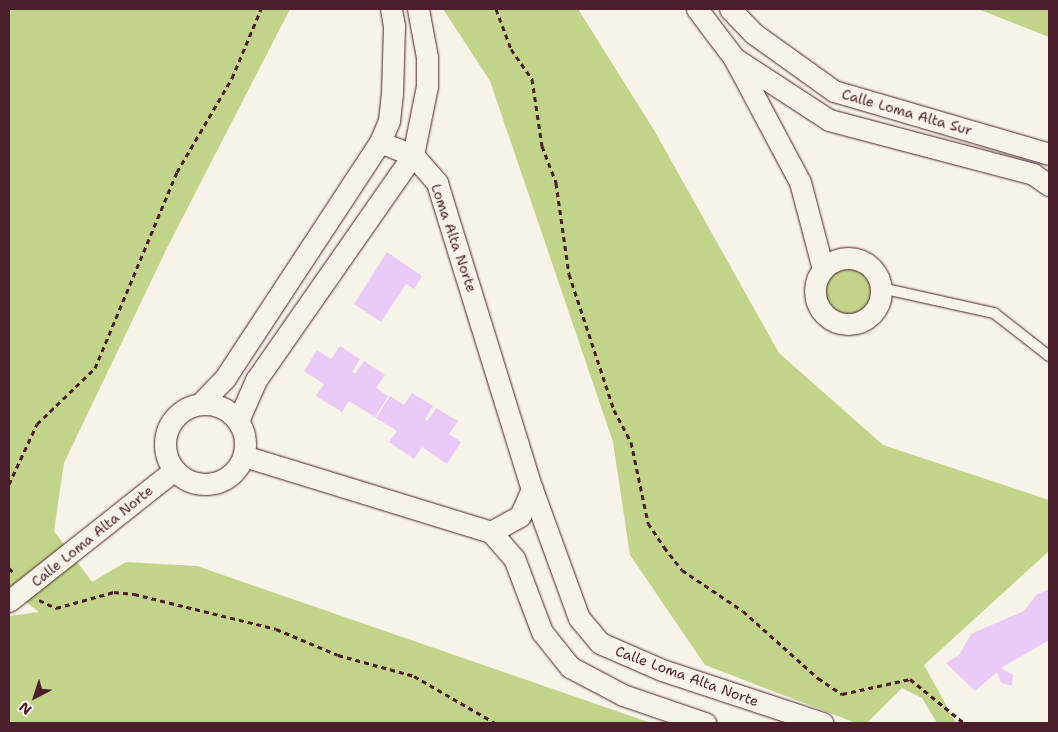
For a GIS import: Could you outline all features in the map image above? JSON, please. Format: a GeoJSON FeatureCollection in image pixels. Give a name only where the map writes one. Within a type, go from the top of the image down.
{"type":"FeatureCollection","features":[{"type":"Feature","properties":{"kind":"street"},"geometry":{"type":"LineString","coordinates":[[200,404],[221,408],[238,421],[243,432],[244,456],[230,476],[207,485],[194,483],[174,470],[168,459],[166,435],[178,414],[200,404],[225,378],[380,142],[389,121],[392,94],[394,26],[391,9]]}},
{"type":"Feature","properties":{"kind":"street"},"geometry":{"type":"LineString","coordinates":[[238,421],[256,380],[413,155],[427,86],[427,57],[418,9]]}},
{"type":"Feature","properties":{"kind":"street","name":"Calle Loma Alta Sur"},"geometry":{"type":"LineString","coordinates":[[697,9],[734,58],[800,182],[823,269]]}},
{"type":"Feature","properties":{"kind":"street","name":"Calle Loma Alta Sur"},"geometry":{"type":"LineString","coordinates":[[730,9],[753,33],[834,91],[1049,154]]}},
{"type":"Feature","properties":{"kind":"street"},"geometry":{"type":"LineString","coordinates":[[734,58],[753,33]]}},
{"type":"Feature","properties":{"kind":"street","name":"Calle Loma Alta Sur"},"geometry":{"type":"LineString","coordinates":[[734,58],[828,120],[1033,174],[1049,185]]}},
{"type":"Feature","properties":{"kind":"street"},"geometry":{"type":"LineString","coordinates":[[380,142],[413,155]]}},
{"type":"Feature","properties":{"kind":"street","name":"Loma Alta Norte"},"geometry":{"type":"LineString","coordinates":[[413,155],[437,182],[532,489]]}},
{"type":"Feature","properties":{"kind":"street"},"geometry":{"type":"LineString","coordinates":[[852,259],[872,268],[881,288],[876,308],[860,322],[838,323],[821,310],[816,300],[816,284],[823,269],[832,262],[852,259]]}},
{"type":"Feature","properties":{"kind":"street"},"geometry":{"type":"LineString","coordinates":[[244,456],[491,532],[514,558],[542,632],[570,667],[623,695],[705,723]]}},
{"type":"Feature","properties":{"kind":"street","name":"Calle Loma Alta Norte"},"geometry":{"type":"LineString","coordinates":[[9,601],[28,588],[174,470]]}},
{"type":"Feature","properties":{"kind":"street"},"geometry":{"type":"LineString","coordinates":[[491,532],[520,516],[532,489]]}},
{"type":"Feature","properties":{"kind":"street","name":"Calle Loma Alta Norte"},"geometry":{"type":"LineString","coordinates":[[532,489],[578,618],[600,643],[662,670],[822,723]]}},
{"type":"Feature","properties":{"kind":"lane"},"geometry":{"type":"LineString","coordinates":[[881,288],[994,313],[1049,356]]}},
{"type":"Feature","properties":{"kind":"path"},"geometry":{"type":"LineString","coordinates":[[9,484],[37,424],[95,368],[177,172],[232,78],[261,9]]}},
{"type":"Feature","properties":{"kind":"path"},"geometry":{"type":"LineString","coordinates":[[496,9],[511,49],[532,80],[542,146],[556,183],[569,274],[614,410],[631,442],[648,523],[682,570],[743,611],[818,678],[842,694],[910,679],[964,723]]}},
{"type":"Feature","properties":{"kind":"path"},"geometry":{"type":"LineString","coordinates":[[9,568],[38,599],[56,608],[77,605],[94,596],[120,593],[152,597],[276,629],[338,655],[414,676],[495,723]]}},
{"type":"Feature","properties":{"kind":"green space"},"geometry":{"type":"Polygon","coordinates":[[[9,9],[290,9],[167,248],[64,463],[54,531],[92,582],[126,562],[197,566],[651,723],[9,723],[9,616],[39,612],[9,589],[9,9]]]}},
{"type":"Feature","properties":{"kind":"green space"},"geometry":{"type":"Polygon","coordinates":[[[443,9],[578,9],[654,130],[779,353],[883,445],[1049,500],[1049,551],[924,665],[956,723],[937,723],[922,698],[902,688],[867,723],[856,723],[705,665],[630,555],[613,442],[490,81],[443,9]]]}},
{"type":"Feature","properties":{"kind":"green space"},"geometry":{"type":"Polygon","coordinates":[[[978,9],[1049,9],[1049,37],[978,9]]]}},
{"type":"Feature","properties":{"kind":"green space"},"geometry":{"type":"Polygon","coordinates":[[[843,268],[853,268],[867,278],[871,291],[867,304],[861,310],[853,314],[843,314],[829,304],[825,296],[825,286],[835,272],[843,268]]]}},
{"type":"Feature","properties":{"kind":"building"},"geometry":{"type":"Polygon","coordinates":[[[387,252],[422,276],[414,289],[406,284],[381,322],[354,304],[387,252]]]}},
{"type":"Feature","properties":{"kind":"building"},"geometry":{"type":"Polygon","coordinates":[[[340,346],[360,359],[352,372],[355,374],[364,361],[385,375],[376,388],[388,396],[375,417],[349,401],[342,412],[316,396],[324,384],[304,371],[317,350],[331,359],[340,346]]]}},
{"type":"Feature","properties":{"kind":"building"},"geometry":{"type":"Polygon","coordinates":[[[412,393],[433,406],[425,419],[428,421],[436,408],[458,421],[449,434],[461,442],[447,464],[422,447],[414,459],[389,442],[397,431],[376,418],[390,396],[404,405],[412,393]]]}},
{"type":"Feature","properties":{"kind":"building"},"geometry":{"type":"Polygon","coordinates":[[[1049,589],[1049,640],[1001,668],[1013,675],[1012,686],[1001,683],[997,672],[975,691],[946,663],[959,655],[971,634],[1024,611],[1036,595],[1049,589]]]}}]}
